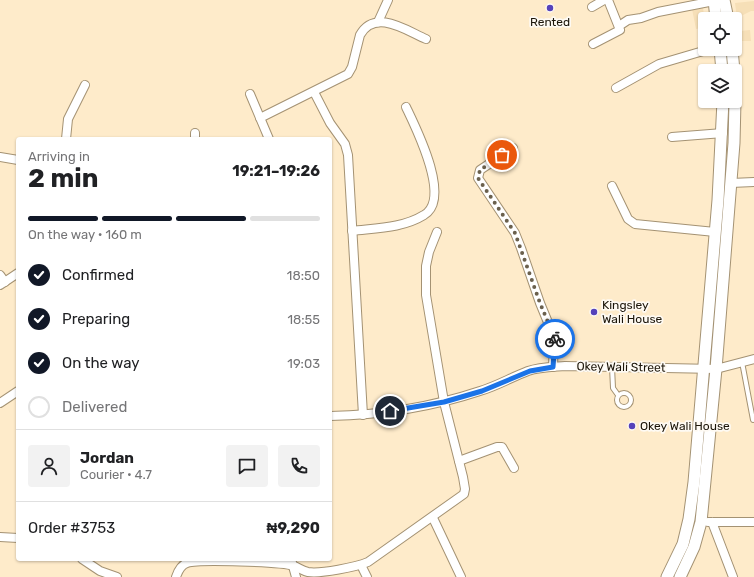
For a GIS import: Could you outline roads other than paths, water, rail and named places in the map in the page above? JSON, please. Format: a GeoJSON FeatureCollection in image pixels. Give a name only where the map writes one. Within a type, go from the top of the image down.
{"type":"FeatureCollection","features":[{"type":"Feature","properties":{"kind":"main road"},"geometry":{"type":"LineString","coordinates":[[716,12],[717,0]]}},
{"type":"Feature","properties":{"kind":"main road"},"geometry":{"type":"LineString","coordinates":[[717,0],[724,12]]}},
{"type":"Feature","properties":{"kind":"main road"},"geometry":{"type":"LineString","coordinates":[[667,577],[683,544],[689,519],[694,482],[723,133],[723,108]]}},
{"type":"Feature","properties":{"kind":"main road"},"geometry":{"type":"LineString","coordinates":[[680,577],[707,522],[716,369],[731,183],[735,108]]}},
{"type":"Feature","properties":{"kind":"street"},"geometry":{"type":"LineString","coordinates":[[378,22],[388,0]]}},
{"type":"Feature","properties":{"kind":"street"},"geometry":{"type":"LineString","coordinates":[[592,7],[604,0]]}},
{"type":"Feature","properties":{"kind":"street"},"geometry":{"type":"LineString","coordinates":[[593,44],[620,30],[608,0]]}},
{"type":"Feature","properties":{"kind":"street"},"geometry":{"type":"LineString","coordinates":[[619,26],[628,20],[641,18],[658,12],[717,0]]}},
{"type":"Feature","properties":{"kind":"street"},"geometry":{"type":"LineString","coordinates":[[260,118],[348,74],[352,67],[362,31],[378,22],[387,22],[426,40]]}},
{"type":"Feature","properties":{"kind":"street"},"geometry":{"type":"LineString","coordinates":[[616,88],[659,64],[698,53]]}},
{"type":"Feature","properties":{"kind":"street"},"geometry":{"type":"LineString","coordinates":[[66,137],[68,119],[85,85]]}},
{"type":"Feature","properties":{"kind":"street"},"geometry":{"type":"LineString","coordinates":[[314,92],[330,123],[345,144],[348,155],[363,415]]}},
{"type":"Feature","properties":{"kind":"street"},"geometry":{"type":"LineString","coordinates":[[250,94],[268,137]]}},
{"type":"Feature","properties":{"kind":"street"},"geometry":{"type":"LineString","coordinates":[[352,231],[402,225],[426,215],[433,206],[436,197],[427,151],[406,107]]}},
{"type":"Feature","properties":{"kind":"street"},"geometry":{"type":"LineString","coordinates":[[672,137],[723,133]]}},
{"type":"Feature","properties":{"kind":"street"},"geometry":{"type":"LineString","coordinates":[[513,148],[480,170],[478,178],[515,233],[521,248],[540,303],[554,336],[553,367]]}},
{"type":"Feature","properties":{"kind":"street"},"geometry":{"type":"LineString","coordinates":[[0,157],[16,160]]}},
{"type":"Feature","properties":{"kind":"street"},"geometry":{"type":"LineString","coordinates":[[731,183],[754,182]]}},
{"type":"Feature","properties":{"kind":"street"},"geometry":{"type":"LineString","coordinates":[[612,186],[628,219],[635,224],[715,232]]}},
{"type":"Feature","properties":{"kind":"street"},"geometry":{"type":"LineString","coordinates":[[176,577],[181,566],[188,563],[292,563],[309,572],[361,565],[368,562],[433,518],[464,494],[465,489],[444,402],[426,295],[425,280],[429,252],[437,232]]}},
{"type":"Feature","properties":{"kind":"street"},"geometry":{"type":"LineString","coordinates":[[2,281],[16,274]]}},
{"type":"Feature","properties":{"kind":"street","name":"Okey Wali Street"},"geometry":{"type":"LineString","coordinates":[[332,416],[363,415],[444,402],[482,391],[530,371],[553,367],[716,369],[754,359]]}},
{"type":"Feature","properties":{"kind":"street"},"geometry":{"type":"LineString","coordinates":[[0,403],[16,392]]}},
{"type":"Feature","properties":{"kind":"street"},"geometry":{"type":"LineString","coordinates":[[459,462],[497,447],[502,447],[514,468]]}},
{"type":"Feature","properties":{"kind":"street"},"geometry":{"type":"LineString","coordinates":[[433,518],[461,577]]}},
{"type":"Feature","properties":{"kind":"street"},"geometry":{"type":"LineString","coordinates":[[733,577],[707,522],[754,522]]}},
{"type":"Feature","properties":{"kind":"street"},"geometry":{"type":"LineString","coordinates":[[0,537],[16,538]]}},
{"type":"Feature","properties":{"kind":"street"},"geometry":{"type":"LineString","coordinates":[[85,561],[100,570],[117,577]]}},
{"type":"Feature","properties":{"kind":"street"},"geometry":{"type":"LineString","coordinates":[[292,563],[296,577]]}},
{"type":"Feature","properties":{"kind":"street"},"geometry":{"type":"LineString","coordinates":[[361,565],[367,577]]}},
{"type":"Feature","properties":{"kind":"lane"},"geometry":{"type":"LineString","coordinates":[[742,362],[753,420]]}},
{"type":"Feature","properties":{"kind":"lane"},"geometry":{"type":"LineString","coordinates":[[612,367],[613,388],[618,395]]}},
{"type":"Feature","properties":{"kind":"place","name":"Rented"},"geometry":{"type":"Point","coordinates":[550,8]}},
{"type":"Feature","properties":{"kind":"place","name":"Kingsley Wali House"},"geometry":{"type":"Point","coordinates":[594,312]}},
{"type":"Feature","properties":{"kind":"place","name":"Okey Wali House"},"geometry":{"type":"Point","coordinates":[632,426]}}]}
